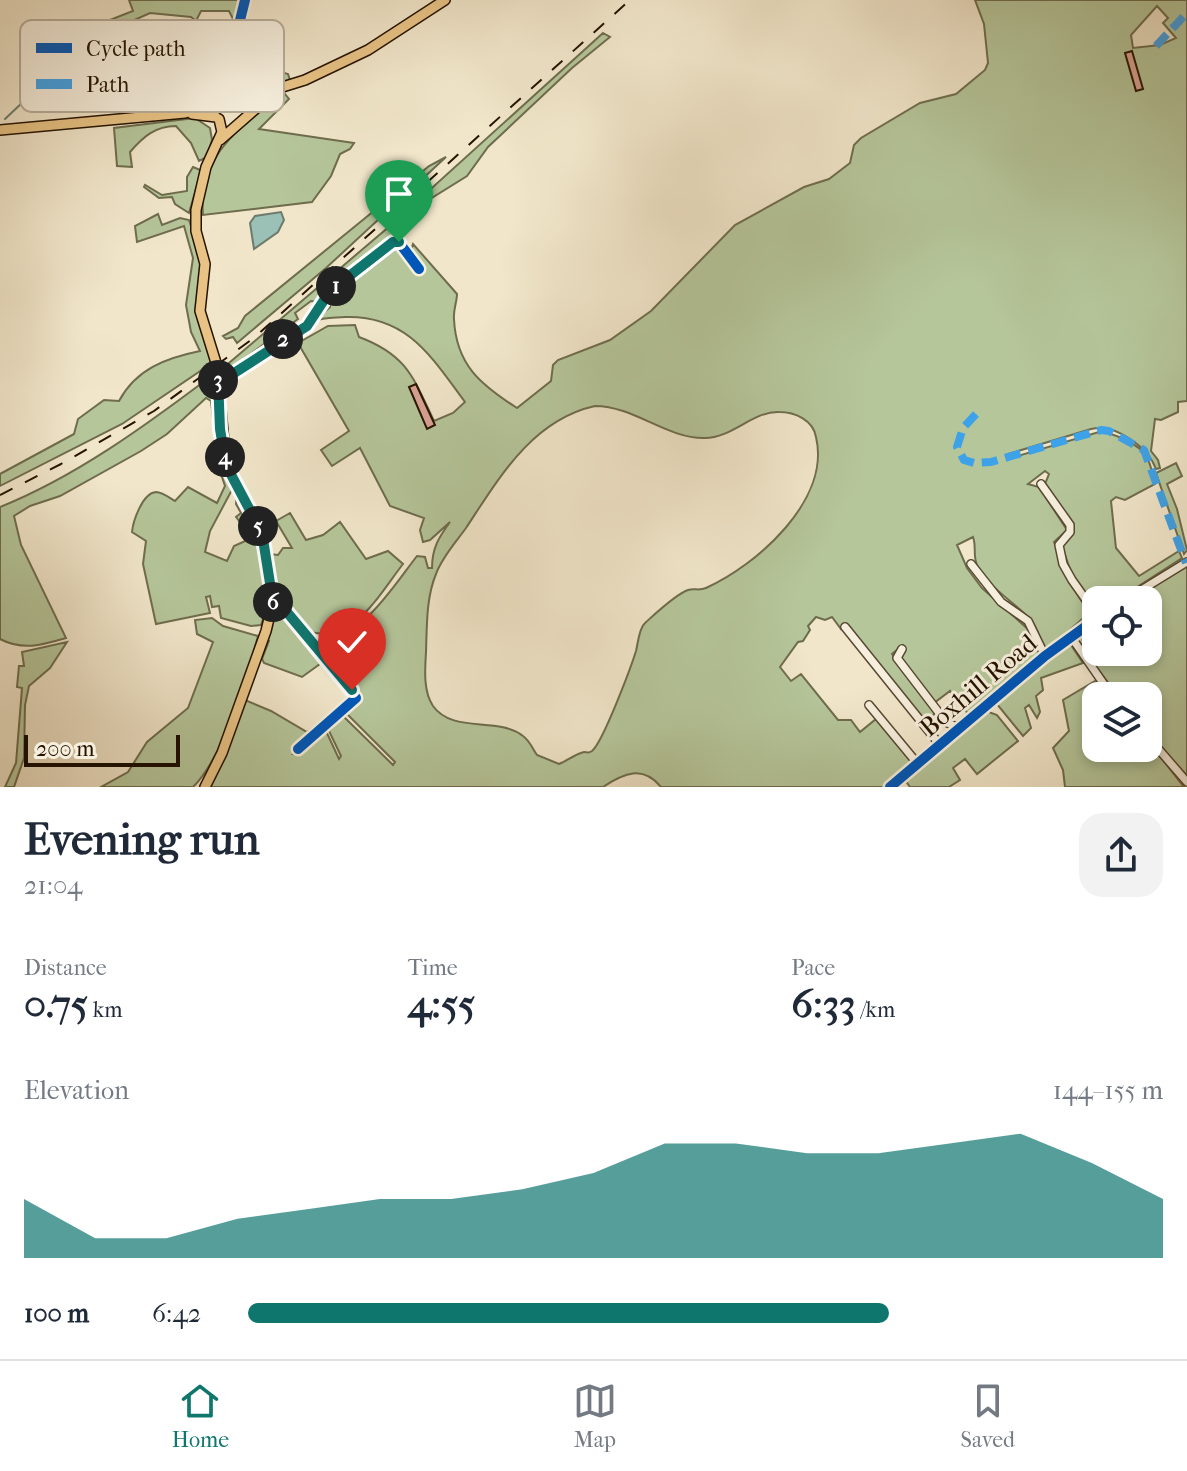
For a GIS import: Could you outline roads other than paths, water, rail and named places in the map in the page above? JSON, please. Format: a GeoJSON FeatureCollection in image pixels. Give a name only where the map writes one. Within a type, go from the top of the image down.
{"type":"FeatureCollection","features":[{"type":"Feature","properties":{"kind":"main road"},"geometry":{"type":"LineString","coordinates":[[284,87],[368,50],[445,0]]}},
{"type":"Feature","properties":{"kind":"main road"},"geometry":{"type":"LineString","coordinates":[[205,787],[222,753],[267,628],[273,602],[262,533],[226,465],[220,429],[218,379],[200,311],[205,264],[196,231],[196,210],[206,167],[222,132],[217,112]]}},
{"type":"Feature","properties":{"kind":"main road"},"geometry":{"type":"LineString","coordinates":[[218,142],[252,112]]}},
{"type":"Feature","properties":{"kind":"main road"},"geometry":{"type":"LineString","coordinates":[[0,130],[185,113],[241,121]]}},
{"type":"Feature","properties":{"kind":"street"},"geometry":{"type":"LineString","coordinates":[[240,20],[245,0]]}},
{"type":"Feature","properties":{"kind":"street"},"geometry":{"type":"LineString","coordinates":[[218,379],[228,377],[307,326],[330,291],[393,242],[401,245],[419,269]]}},
{"type":"Feature","properties":{"kind":"street"},"geometry":{"type":"LineString","coordinates":[[1041,484],[1071,528],[1059,545],[1063,564],[1082,594]]}},
{"type":"Feature","properties":{"kind":"street"},"geometry":{"type":"LineString","coordinates":[[1148,586],[1187,562]]}},
{"type":"Feature","properties":{"kind":"street"},"geometry":{"type":"LineString","coordinates":[[971,564],[1001,602],[1028,621],[1045,656]]}},
{"type":"Feature","properties":{"kind":"street"},"geometry":{"type":"LineString","coordinates":[[273,602],[281,605],[356,698],[298,749]]}},
{"type":"Feature","properties":{"kind":"street"},"geometry":{"type":"LineString","coordinates":[[845,627],[940,745]]}},
{"type":"Feature","properties":{"kind":"street","name":"Boxhill Road"},"geometry":{"type":"LineString","coordinates":[[890,787],[1045,656],[1082,629]]}},
{"type":"Feature","properties":{"kind":"street"},"geometry":{"type":"LineString","coordinates":[[1072,638],[1102,682]]}},
{"type":"Feature","properties":{"kind":"street"},"geometry":{"type":"LineString","coordinates":[[902,649],[897,658],[946,722],[960,729]]}},
{"type":"Feature","properties":{"kind":"street"},"geometry":{"type":"LineString","coordinates":[[869,705],[917,763]]}},
{"type":"Feature","properties":{"kind":"street"},"geometry":{"type":"LineString","coordinates":[[1162,753],[1187,782]]}},
{"type":"Feature","properties":{"kind":"water"},"geometry":{"type":"Polygon","coordinates":[[[281,212],[284,220],[278,232],[254,249],[250,223],[255,216],[281,212]]]}},
{"type":"Feature","properties":{"kind":"waterway"},"geometry":{"type":"LineString","coordinates":[[5,119],[20,105]]}},
{"type":"Feature","properties":{"kind":"railway"},"geometry":{"type":"LineString","coordinates":[[0,495],[154,411],[255,337],[630,0]]}}]}
